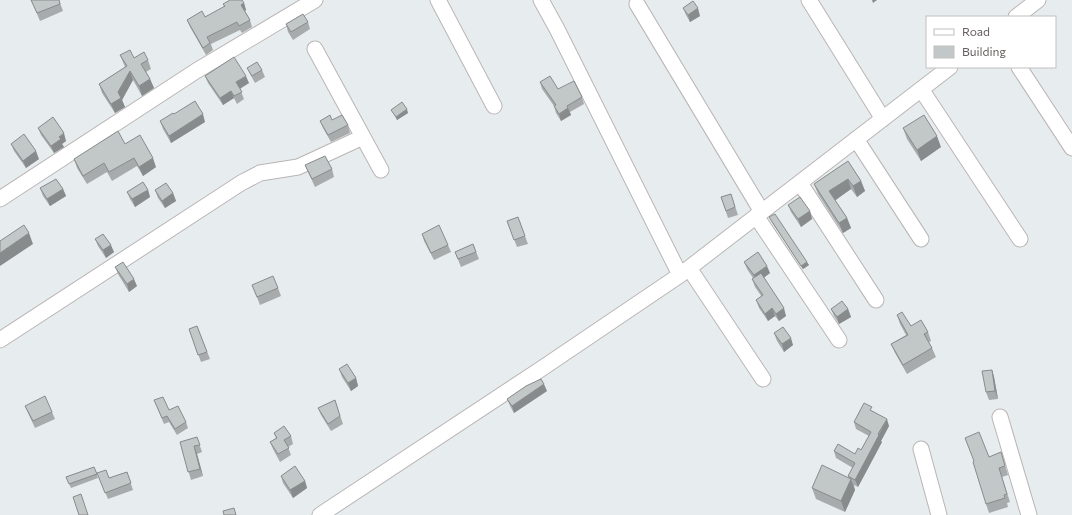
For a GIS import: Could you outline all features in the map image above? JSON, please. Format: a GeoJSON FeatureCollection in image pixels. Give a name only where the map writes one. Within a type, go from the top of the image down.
{"type":"FeatureCollection","features":[{"type":"Feature","properties":{"kind":"street"},"geometry":{"type":"LineString","coordinates":[[0,199],[196,71],[315,0]]}},
{"type":"Feature","properties":{"kind":"street"},"geometry":{"type":"LineString","coordinates":[[438,0],[494,106]]}},
{"type":"Feature","properties":{"kind":"street"},"geometry":{"type":"LineString","coordinates":[[541,0],[685,271],[763,379]]}},
{"type":"Feature","properties":{"kind":"street"},"geometry":{"type":"LineString","coordinates":[[809,0],[883,119]]}},
{"type":"Feature","properties":{"kind":"street"},"geometry":{"type":"LineString","coordinates":[[1017,16],[1034,1]]}},
{"type":"Feature","properties":{"kind":"street"},"geometry":{"type":"LineString","coordinates":[[637,4],[759,214],[839,340]]}},
{"type":"Feature","properties":{"kind":"street"},"geometry":{"type":"LineString","coordinates":[[315,49],[381,170]]}},
{"type":"Feature","properties":{"kind":"street"},"geometry":{"type":"LineString","coordinates":[[320,515],[541,369],[685,271],[949,68]]}},
{"type":"Feature","properties":{"kind":"street"},"geometry":{"type":"LineString","coordinates":[[1020,68],[1072,148]]}},
{"type":"Feature","properties":{"kind":"street"},"geometry":{"type":"LineString","coordinates":[[921,89],[1020,239]]}},
{"type":"Feature","properties":{"kind":"street"},"geometry":{"type":"LineString","coordinates":[[0,340],[246,180],[260,173],[298,167],[363,137]]}},
{"type":"Feature","properties":{"kind":"street"},"geometry":{"type":"LineString","coordinates":[[856,139],[921,239]]}},
{"type":"Feature","properties":{"kind":"street"},"geometry":{"type":"LineString","coordinates":[[800,183],[876,300]]}},
{"type":"Feature","properties":{"kind":"street"},"geometry":{"type":"LineString","coordinates":[[1000,418],[1029,515]]}},
{"type":"Feature","properties":{"kind":"street"},"geometry":{"type":"LineString","coordinates":[[921,449],[940,515]]}},
{"type":"Feature","properties":{"kind":"building"},"geometry":{"type":"Polygon","coordinates":[[[31,0],[59,0],[60,4],[37,13],[31,0]]]}},
{"type":"Feature","properties":{"kind":"building"},"geometry":{"type":"Polygon","coordinates":[[[230,0],[242,0],[244,3],[241,5],[250,20],[239,26],[237,22],[207,37],[210,43],[203,48],[187,20],[202,11],[205,17],[225,6],[223,4],[230,0]]]}},
{"type":"Feature","properties":{"kind":"building"},"geometry":{"type":"Polygon","coordinates":[[[693,1],[698,8],[688,15],[683,8],[693,1]]]}},
{"type":"Feature","properties":{"kind":"building"},"geometry":{"type":"Polygon","coordinates":[[[303,14],[308,22],[291,32],[286,24],[303,14]]]}},
{"type":"Feature","properties":{"kind":"building"},"geometry":{"type":"Polygon","coordinates":[[[130,50],[134,58],[144,52],[148,60],[141,64],[150,79],[139,86],[130,71],[118,92],[121,98],[111,104],[99,84],[127,66],[120,55],[130,50]]]}},
{"type":"Feature","properties":{"kind":"building"},"geometry":{"type":"Polygon","coordinates":[[[234,57],[246,76],[236,82],[242,92],[234,96],[231,91],[220,98],[205,76],[234,57]]]}},
{"type":"Feature","properties":{"kind":"building"},"geometry":{"type":"Polygon","coordinates":[[[257,62],[262,70],[252,76],[247,68],[257,62]]]}},
{"type":"Feature","properties":{"kind":"building"},"geometry":{"type":"Polygon","coordinates":[[[550,76],[558,89],[574,81],[582,97],[567,106],[568,108],[559,114],[554,106],[556,105],[540,82],[550,76]]]}},
{"type":"Feature","properties":{"kind":"building"},"geometry":{"type":"Polygon","coordinates":[[[195,101],[203,114],[169,136],[160,121],[195,101]]]}},
{"type":"Feature","properties":{"kind":"building"},"geometry":{"type":"Polygon","coordinates":[[[402,102],[407,109],[396,117],[391,110],[402,102]]]}},
{"type":"Feature","properties":{"kind":"building"},"geometry":{"type":"Polygon","coordinates":[[[330,115],[332,120],[342,115],[348,125],[328,135],[320,121],[330,115]]]}},
{"type":"Feature","properties":{"kind":"building"},"geometry":{"type":"Polygon","coordinates":[[[924,115],[937,136],[917,150],[903,128],[924,115]]]}},
{"type":"Feature","properties":{"kind":"building"},"geometry":{"type":"Polygon","coordinates":[[[53,117],[64,133],[59,137],[61,139],[51,146],[38,128],[53,117]]]}},
{"type":"Feature","properties":{"kind":"building"},"geometry":{"type":"Polygon","coordinates":[[[118,131],[125,144],[140,135],[153,158],[139,167],[134,158],[109,172],[104,163],[83,176],[74,159],[118,131]]]}},
{"type":"Feature","properties":{"kind":"building"},"geometry":{"type":"Polygon","coordinates":[[[24,134],[36,151],[23,161],[11,144],[24,134]]]}},
{"type":"Feature","properties":{"kind":"building"},"geometry":{"type":"Polygon","coordinates":[[[325,156],[332,169],[312,179],[305,165],[325,156]]]}},
{"type":"Feature","properties":{"kind":"building"},"geometry":{"type":"Polygon","coordinates":[[[848,161],[861,181],[853,186],[848,179],[829,191],[847,218],[839,223],[814,184],[848,161]]]}},
{"type":"Feature","properties":{"kind":"building"},"geometry":{"type":"Polygon","coordinates":[[[56,179],[63,189],[47,199],[40,188],[56,179]]]}},
{"type":"Feature","properties":{"kind":"building"},"geometry":{"type":"Polygon","coordinates":[[[143,182],[148,190],[132,199],[127,192],[143,182]]]}},
{"type":"Feature","properties":{"kind":"building"},"geometry":{"type":"Polygon","coordinates":[[[166,183],[173,193],[162,201],[155,190],[166,183]]]}},
{"type":"Feature","properties":{"kind":"building"},"geometry":{"type":"Polygon","coordinates":[[[731,194],[735,207],[726,211],[721,197],[731,194]]]}},
{"type":"Feature","properties":{"kind":"building"},"geometry":{"type":"Polygon","coordinates":[[[800,197],[810,211],[798,219],[788,205],[800,197]]]}},
{"type":"Feature","properties":{"kind":"building"},"geometry":{"type":"Polygon","coordinates":[[[775,214],[807,262],[801,266],[769,217],[775,214]]]}},
{"type":"Feature","properties":{"kind":"building"},"geometry":{"type":"Polygon","coordinates":[[[518,217],[525,236],[514,240],[507,221],[518,217]]]}},
{"type":"Feature","properties":{"kind":"building"},"geometry":{"type":"Polygon","coordinates":[[[24,225],[29,233],[0,253],[0,241],[24,225]]]}},
{"type":"Feature","properties":{"kind":"building"},"geometry":{"type":"Polygon","coordinates":[[[439,225],[448,245],[431,253],[422,234],[439,225]]]}},
{"type":"Feature","properties":{"kind":"building"},"geometry":{"type":"Polygon","coordinates":[[[103,234],[111,245],[103,250],[95,239],[103,234]]]}},
{"type":"Feature","properties":{"kind":"building"},"geometry":{"type":"Polygon","coordinates":[[[473,244],[476,252],[458,259],[455,252],[473,244]]]}},
{"type":"Feature","properties":{"kind":"building"},"geometry":{"type":"Polygon","coordinates":[[[758,252],[767,266],[754,275],[744,262],[758,252]]]}},
{"type":"Feature","properties":{"kind":"building"},"geometry":{"type":"Polygon","coordinates":[[[123,262],[134,279],[127,284],[115,267],[123,262]]]}},
{"type":"Feature","properties":{"kind":"building"},"geometry":{"type":"Polygon","coordinates":[[[761,273],[784,308],[776,314],[772,308],[765,314],[756,300],[763,295],[752,279],[761,273]]]}},
{"type":"Feature","properties":{"kind":"building"},"geometry":{"type":"Polygon","coordinates":[[[273,276],[278,288],[257,297],[252,285],[273,276]]]}},
{"type":"Feature","properties":{"kind":"building"},"geometry":{"type":"Polygon","coordinates":[[[842,301],[848,309],[837,317],[831,309],[842,301]]]}},
{"type":"Feature","properties":{"kind":"building"},"geometry":{"type":"Polygon","coordinates":[[[902,312],[911,326],[921,320],[928,332],[924,334],[932,348],[903,365],[891,344],[908,335],[897,315],[902,312]]]}},
{"type":"Feature","properties":{"kind":"building"},"geometry":{"type":"Polygon","coordinates":[[[197,326],[207,352],[198,355],[189,329],[197,326]]]}},
{"type":"Feature","properties":{"kind":"building"},"geometry":{"type":"Polygon","coordinates":[[[783,327],[791,338],[782,344],[774,333],[783,327]]]}},
{"type":"Feature","properties":{"kind":"building"},"geometry":{"type":"Polygon","coordinates":[[[347,364],[356,378],[348,383],[339,369],[347,364]]]}},
{"type":"Feature","properties":{"kind":"building"},"geometry":{"type":"Polygon","coordinates":[[[992,370],[995,391],[986,392],[982,371],[992,370]]]}},
{"type":"Feature","properties":{"kind":"building"},"geometry":{"type":"Polygon","coordinates":[[[541,379],[544,384],[512,406],[507,399],[526,386],[541,379]]]}},
{"type":"Feature","properties":{"kind":"building"},"geometry":{"type":"Polygon","coordinates":[[[45,396],[52,412],[33,421],[25,406],[45,396]]]}},
{"type":"Feature","properties":{"kind":"building"},"geometry":{"type":"Polygon","coordinates":[[[163,397],[169,410],[178,406],[186,422],[175,429],[167,416],[162,418],[154,400],[163,397]]]}},
{"type":"Feature","properties":{"kind":"building"},"geometry":{"type":"Polygon","coordinates":[[[335,400],[340,416],[328,424],[318,408],[335,400]]]}},
{"type":"Feature","properties":{"kind":"building"},"geometry":{"type":"Polygon","coordinates":[[[864,403],[872,407],[870,410],[887,419],[855,480],[848,476],[855,463],[834,451],[838,444],[855,454],[858,448],[861,450],[871,432],[854,422],[864,403]]]}},
{"type":"Feature","properties":{"kind":"building"},"geometry":{"type":"Polygon","coordinates":[[[284,426],[291,436],[284,440],[289,448],[278,454],[270,442],[277,438],[274,433],[284,426]]]}},
{"type":"Feature","properties":{"kind":"building"},"geometry":{"type":"Polygon","coordinates":[[[979,432],[989,457],[1001,452],[1005,466],[999,468],[1007,494],[1004,495],[1005,498],[986,504],[973,462],[974,461],[965,438],[979,432]]]}},
{"type":"Feature","properties":{"kind":"building"},"geometry":{"type":"Polygon","coordinates":[[[197,437],[200,445],[194,446],[200,469],[188,472],[180,442],[197,437]]]}},
{"type":"Feature","properties":{"kind":"building"},"geometry":{"type":"Polygon","coordinates":[[[822,465],[851,479],[841,501],[812,488],[822,465]]]}},
{"type":"Feature","properties":{"kind":"building"},"geometry":{"type":"Polygon","coordinates":[[[295,466],[305,481],[290,490],[281,476],[295,466]]]}},
{"type":"Feature","properties":{"kind":"building"},"geometry":{"type":"Polygon","coordinates":[[[94,467],[97,474],[69,484],[66,477],[94,467]]]}},
{"type":"Feature","properties":{"kind":"building"},"geometry":{"type":"Polygon","coordinates":[[[106,470],[109,478],[127,472],[131,483],[105,493],[97,473],[106,470]]]}},
{"type":"Feature","properties":{"kind":"building"},"geometry":{"type":"Polygon","coordinates":[[[81,494],[88,515],[79,515],[73,497],[81,494]]]}},
{"type":"Feature","properties":{"kind":"building"},"geometry":{"type":"Polygon","coordinates":[[[234,508],[236,515],[224,515],[223,511],[234,508]]]}}]}
